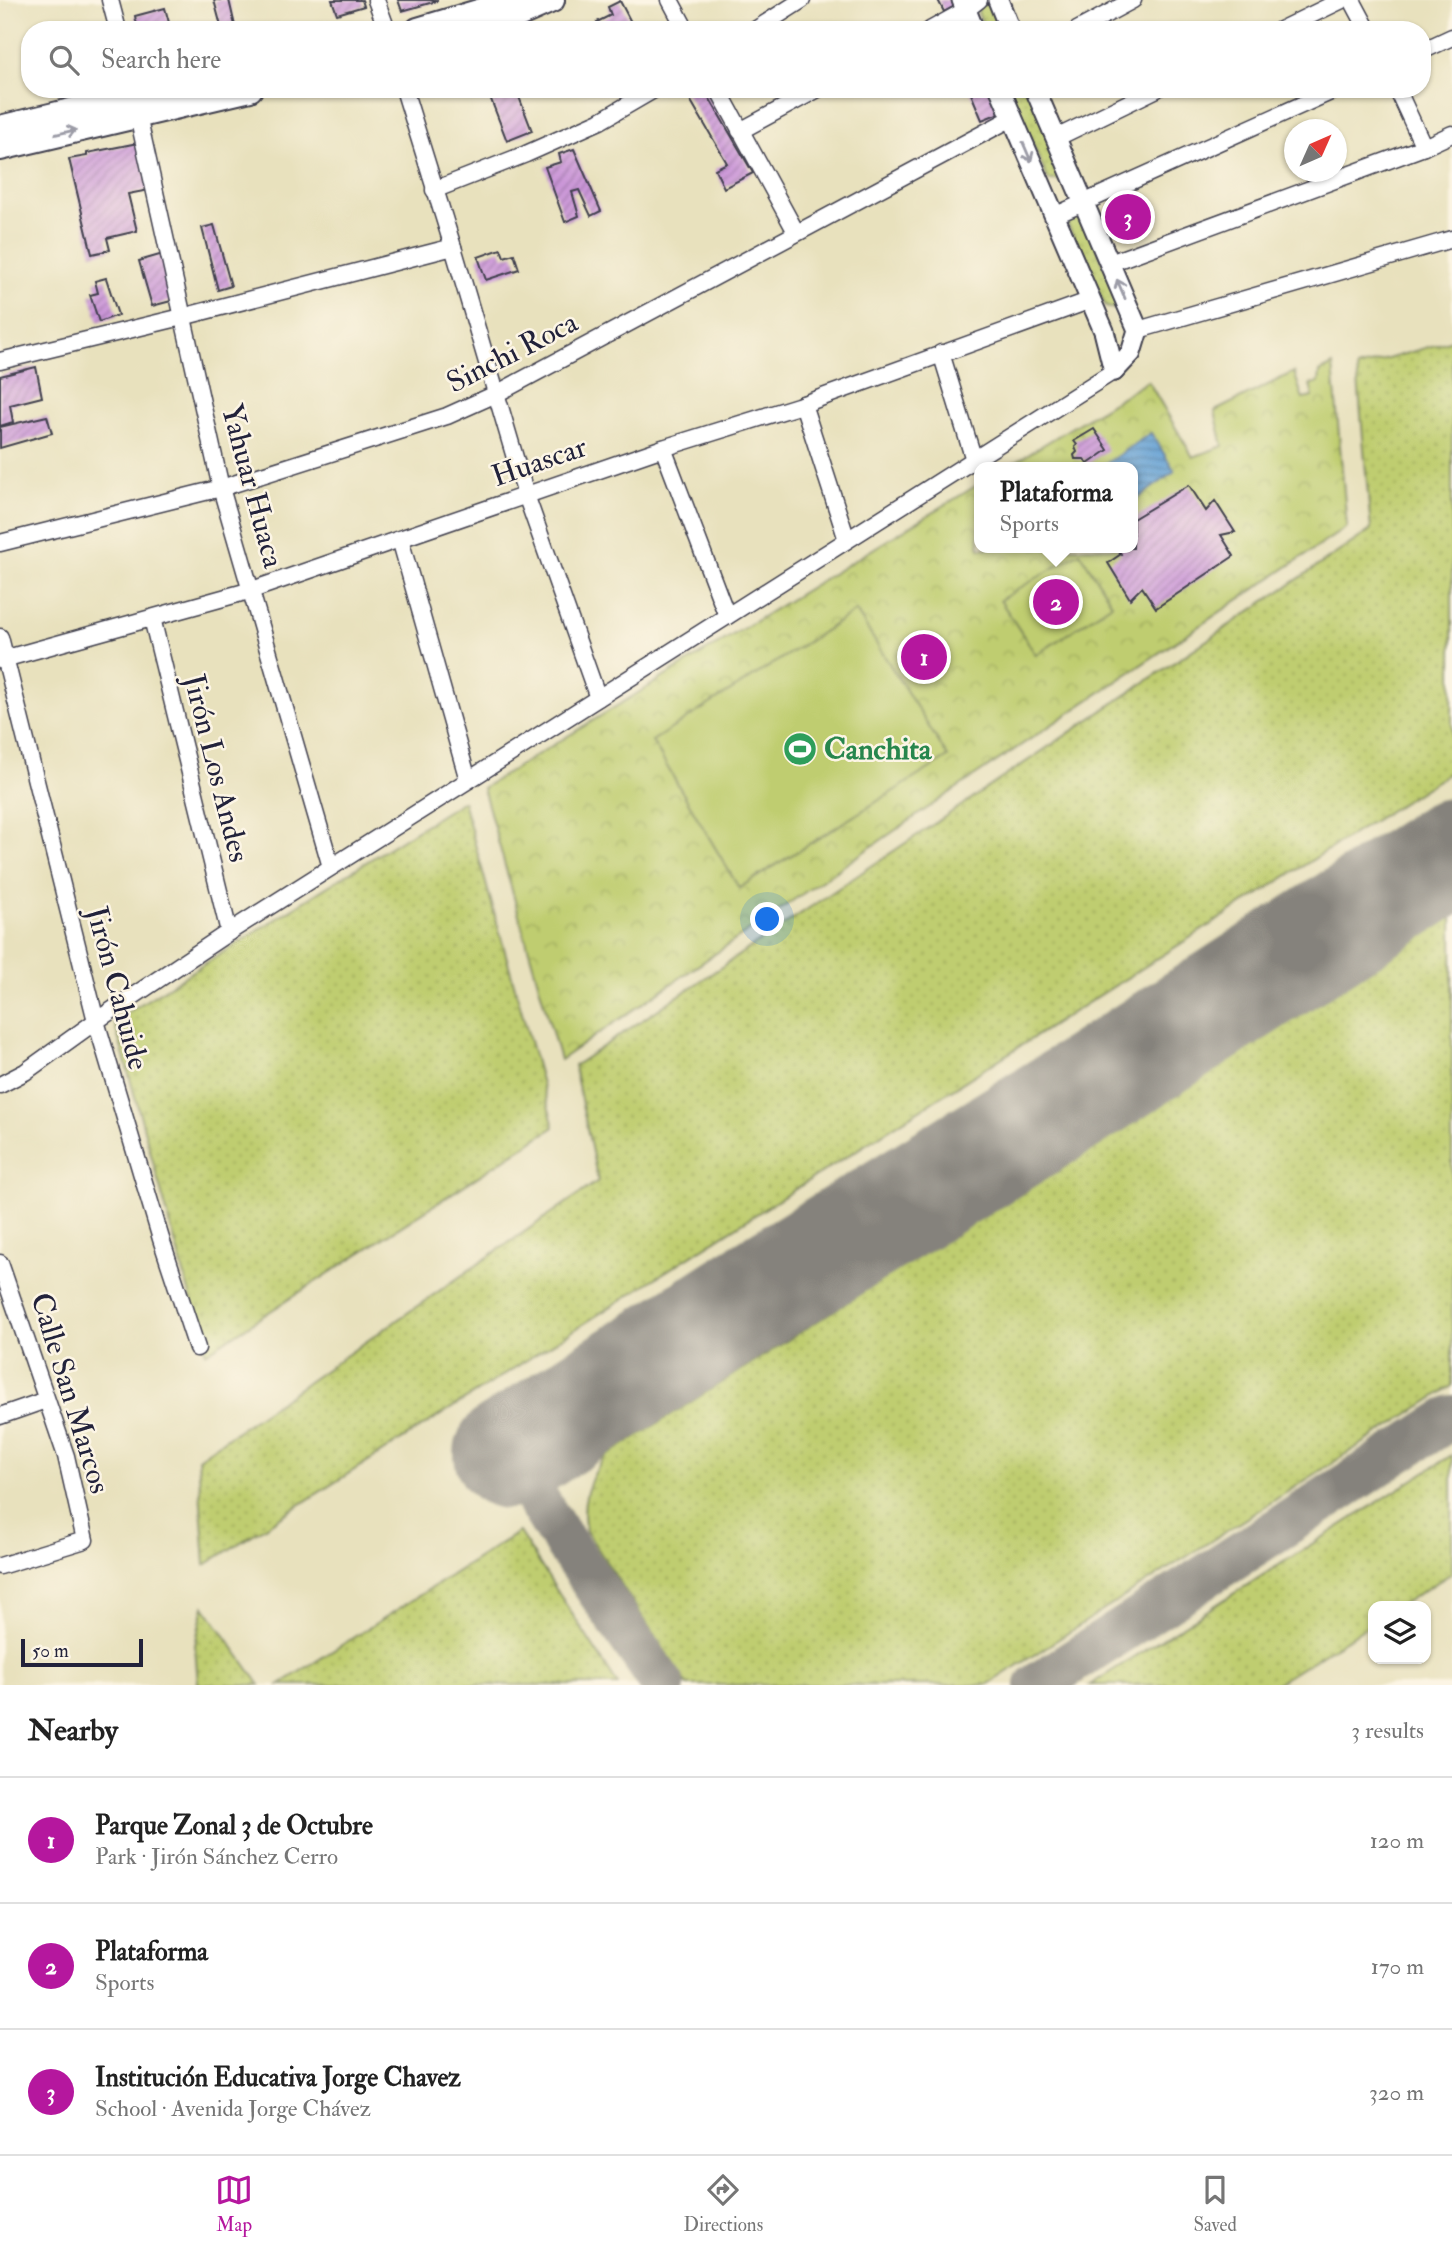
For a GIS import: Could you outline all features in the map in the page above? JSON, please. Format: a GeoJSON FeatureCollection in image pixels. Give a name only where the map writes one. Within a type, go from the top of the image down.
{"type":"FeatureCollection","features":[{"type":"Feature","properties":{"kind":"main road"},"geometry":{"type":"LineString","coordinates":[[448,21],[509,0]]}},
{"type":"Feature","properties":{"kind":"main road"},"geometry":{"type":"LineString","coordinates":[[504,21],[552,0]]}},
{"type":"Feature","properties":{"kind":"main road"},"geometry":{"type":"LineString","coordinates":[[0,128],[156,98]]}},
{"type":"Feature","properties":{"kind":"main road"},"geometry":{"type":"LineString","coordinates":[[0,148],[135,100]]}},
{"type":"Feature","properties":{"kind":"street"},"geometry":{"type":"LineString","coordinates":[[110,0],[116,21]]}},
{"type":"Feature","properties":{"kind":"street"},"geometry":{"type":"LineString","coordinates":[[376,0],[384,21]]}},
{"type":"Feature","properties":{"kind":"street"},"geometry":{"type":"LineString","coordinates":[[670,0],[681,21]]}},
{"type":"Feature","properties":{"kind":"street"},"geometry":{"type":"LineString","coordinates":[[769,21],[802,0]]}},
{"type":"Feature","properties":{"kind":"street"},"geometry":{"type":"LineString","coordinates":[[998,0],[1006,21]]}},
{"type":"Feature","properties":{"kind":"street"},"geometry":{"type":"LineString","coordinates":[[1094,21],[1133,0]]}},
{"type":"Feature","properties":{"kind":"street"},"geometry":{"type":"LineString","coordinates":[[1299,21],[1342,0]]}},
{"type":"Feature","properties":{"kind":"street"},"geometry":{"type":"LineString","coordinates":[[1352,0],[1363,21]]}},
{"type":"Feature","properties":{"kind":"street"},"geometry":{"type":"LineString","coordinates":[[943,21],[969,3],[972,21]]}},
{"type":"Feature","properties":{"kind":"street"},"geometry":{"type":"LineString","coordinates":[[1431,47],[1452,37]]}},
{"type":"Feature","properties":{"kind":"street"},"geometry":{"type":"LineString","coordinates":[[407,98],[526,495],[598,698]]}},
{"type":"Feature","properties":{"kind":"street"},"geometry":{"type":"LineString","coordinates":[[434,190],[600,121],[640,98]]}},
{"type":"Feature","properties":{"kind":"street"},"geometry":{"type":"LineString","coordinates":[[723,98],[796,232]]}},
{"type":"Feature","properties":{"kind":"street"},"geometry":{"type":"LineString","coordinates":[[740,131],[801,98]]}},
{"type":"Feature","properties":{"kind":"street"},"geometry":{"type":"LineString","coordinates":[[1004,98],[1104,331],[1114,371]]}},
{"type":"Feature","properties":{"kind":"street"},"geometry":{"type":"LineString","coordinates":[[0,1086],[25,1072],[229,932],[1114,371],[1130,353],[1139,330],[1039,98]]}},
{"type":"Feature","properties":{"kind":"street"},"geometry":{"type":"LineString","coordinates":[[1056,138],[1138,98]]}},
{"type":"Feature","properties":{"kind":"street"},"geometry":{"type":"LineString","coordinates":[[1054,216],[1317,98]]}},
{"type":"Feature","properties":{"kind":"street"},"geometry":{"type":"LineString","coordinates":[[1401,98],[1424,147]]}},
{"type":"Feature","properties":{"kind":"street","name":"Yahuar Huaca"},"geometry":{"type":"LineString","coordinates":[[135,100],[221,488],[331,867]]}},
{"type":"Feature","properties":{"kind":"street","name":"Sinchi Roca"},"geometry":{"type":"LineString","coordinates":[[0,543],[221,488],[447,416],[496,394],[1012,118]]}},
{"type":"Feature","properties":{"kind":"street"},"geometry":{"type":"LineString","coordinates":[[1110,263],[1424,147],[1452,134]]}},
{"type":"Feature","properties":{"kind":"street"},"geometry":{"type":"LineString","coordinates":[[1139,330],[1452,239]]}},
{"type":"Feature","properties":{"kind":"street"},"geometry":{"type":"LineString","coordinates":[[0,361],[453,247]]}},
{"type":"Feature","properties":{"kind":"street","name":"Huascar"},"geometry":{"type":"LineString","coordinates":[[3,659],[251,590],[663,448],[803,404],[1091,300]]}},
{"type":"Feature","properties":{"kind":"street"},"geometry":{"type":"LineString","coordinates":[[941,353],[974,460]]}},
{"type":"Feature","properties":{"kind":"street"},"geometry":{"type":"LineString","coordinates":[[803,404],[848,540]]}},
{"type":"Feature","properties":{"kind":"street"},"geometry":{"type":"LineString","coordinates":[[663,448],[727,616]]}},
{"type":"Feature","properties":{"kind":"street"},"geometry":{"type":"LineString","coordinates":[[400,539],[468,780]]}},
{"type":"Feature","properties":{"kind":"street","name":"Jirón Los Andes"},"geometry":{"type":"LineString","coordinates":[[152,618],[229,932]]}},
{"type":"Feature","properties":{"kind":"street","name":"Jirón Cahuide"},"geometry":{"type":"LineString","coordinates":[[0,637],[3,659],[96,1021],[197,1349]]}},
{"type":"Feature","properties":{"kind":"street","name":"Calle San Marcos"},"geometry":{"type":"LineString","coordinates":[[0,1263],[66,1456],[85,1540],[0,1566]]}},
{"type":"Feature","properties":{"kind":"street"},"geometry":{"type":"LineString","coordinates":[[0,1416],[46,1400]]}},
{"type":"Feature","properties":{"kind":"green space"},"geometry":{"type":"Polygon","coordinates":[[[990,3],[998,21],[981,21],[978,13],[979,5],[990,3]]]}},
{"type":"Feature","properties":{"kind":"green space"},"geometry":{"type":"Polygon","coordinates":[[[1014,98],[1032,98],[1064,170],[1060,180],[1048,180],[1014,98]]]}},
{"type":"Feature","properties":{"kind":"green space"},"geometry":{"type":"Polygon","coordinates":[[[1074,212],[1082,213],[1120,301],[1116,309],[1106,307],[1065,219],[1074,212]]]}},
{"type":"Feature","properties":{"kind":"green space"},"geometry":{"type":"Polygon","coordinates":[[[1452,340],[1452,771],[205,1565],[198,1458],[598,1181],[574,1066],[1371,530],[1357,368],[1452,340]]]}},
{"type":"Feature","properties":{"kind":"green space"},"geometry":{"type":"Polygon","coordinates":[[[1333,365],[1347,527],[957,788],[560,1060],[483,788],[974,487],[974,553],[1138,553],[1138,462],[1015,462],[1148,381],[1193,457],[1223,446],[1215,411],[1294,372],[1303,399],[1313,397],[1310,385],[1319,382],[1320,372],[1333,365]]]}},
{"type":"Feature","properties":{"kind":"green space"},"geometry":{"type":"Polygon","coordinates":[[[1081,553],[1112,604],[1036,655],[1000,600],[1081,553]]]}},
{"type":"Feature","properties":{"kind":"green space","name":"Canchita"},"geometry":{"type":"Polygon","coordinates":[[[856,611],[948,757],[739,888],[652,741],[856,611]]]}},
{"type":"Feature","properties":{"kind":"green space"},"geometry":{"type":"Polygon","coordinates":[[[463,801],[554,1127],[206,1353],[114,1021],[463,801]]]}},
{"type":"Feature","properties":{"kind":"green space"},"geometry":{"type":"Polygon","coordinates":[[[1452,915],[1452,1386],[987,1685],[687,1685],[586,1531],[584,1511],[587,1492],[605,1457],[1452,915]]]}},
{"type":"Feature","properties":{"kind":"green space"},"geometry":{"type":"Polygon","coordinates":[[[1452,1455],[1452,1573],[1407,1601],[1368,1601],[1368,1626],[1274,1685],[1090,1685],[1452,1455]]]}},
{"type":"Feature","properties":{"kind":"green space"},"geometry":{"type":"Polygon","coordinates":[[[519,1532],[618,1685],[279,1685],[519,1532]]]}},
{"type":"Feature","properties":{"kind":"green space"},"geometry":{"type":"Polygon","coordinates":[[[204,1606],[260,1685],[198,1685],[195,1645],[204,1606]]]}},
{"type":"Feature","properties":{"kind":"water"},"geometry":{"type":"Polygon","coordinates":[[[1151,433],[1175,471],[1138,498],[1138,462],[1108,462],[1151,433]]]}},
{"type":"Feature","properties":{"kind":"building"},"geometry":{"type":"Polygon","coordinates":[[[214,0],[229,0],[234,21],[220,21],[214,0]]]}},
{"type":"Feature","properties":{"kind":"building"},"geometry":{"type":"Polygon","coordinates":[[[332,0],[362,0],[364,6],[337,14],[332,0]]]}},
{"type":"Feature","properties":{"kind":"building"},"geometry":{"type":"Polygon","coordinates":[[[398,0],[437,0],[437,1],[402,11],[398,0]]]}},
{"type":"Feature","properties":{"kind":"building"},"geometry":{"type":"Polygon","coordinates":[[[938,0],[956,0],[955,6],[944,12],[938,0]]]}},
{"type":"Feature","properties":{"kind":"building"},"geometry":{"type":"Polygon","coordinates":[[[620,1],[630,21],[599,21],[611,15],[608,7],[620,1]]]}},
{"type":"Feature","properties":{"kind":"building"},"geometry":{"type":"Polygon","coordinates":[[[165,8],[169,21],[136,21],[135,16],[165,8]]]}},
{"type":"Feature","properties":{"kind":"building"},"geometry":{"type":"Polygon","coordinates":[[[490,98],[519,98],[532,131],[507,141],[490,98]]]}},
{"type":"Feature","properties":{"kind":"building"},"geometry":{"type":"Polygon","coordinates":[[[689,98],[709,98],[753,173],[724,188],[715,169],[727,163],[689,98]]]}},
{"type":"Feature","properties":{"kind":"building"},"geometry":{"type":"Polygon","coordinates":[[[973,98],[996,98],[1002,112],[982,120],[973,98]]]}},
{"type":"Feature","properties":{"kind":"building"},"geometry":{"type":"Polygon","coordinates":[[[138,143],[149,190],[128,194],[137,231],[107,238],[110,250],[92,254],[69,159],[138,143]]]}},
{"type":"Feature","properties":{"kind":"building"},"geometry":{"type":"Polygon","coordinates":[[[574,149],[601,211],[591,216],[579,190],[572,192],[579,216],[565,222],[545,167],[561,162],[559,154],[574,149]]]}},
{"type":"Feature","properties":{"kind":"building"},"geometry":{"type":"Polygon","coordinates":[[[214,225],[231,286],[218,290],[202,228],[214,225]]]}},
{"type":"Feature","properties":{"kind":"building"},"geometry":{"type":"Polygon","coordinates":[[[501,249],[504,257],[514,254],[519,269],[486,280],[478,257],[501,249]]]}},
{"type":"Feature","properties":{"kind":"building"},"geometry":{"type":"Polygon","coordinates":[[[163,254],[171,301],[152,306],[139,261],[163,254]]]}},
{"type":"Feature","properties":{"kind":"building"},"geometry":{"type":"Polygon","coordinates":[[[106,278],[118,315],[99,322],[90,295],[98,293],[95,281],[106,278]]]}},
{"type":"Feature","properties":{"kind":"building"},"geometry":{"type":"Polygon","coordinates":[[[36,367],[42,397],[10,405],[13,422],[0,426],[0,376],[36,367]]]}},
{"type":"Feature","properties":{"kind":"building"},"geometry":{"type":"Polygon","coordinates":[[[47,416],[52,433],[0,448],[0,427],[47,416]]]}},
{"type":"Feature","properties":{"kind":"building"},"geometry":{"type":"Polygon","coordinates":[[[1094,429],[1108,450],[1091,462],[1075,459],[1077,445],[1074,441],[1094,429]]]}},
{"type":"Feature","properties":{"kind":"building"},"geometry":{"type":"Polygon","coordinates":[[[1189,485],[1206,511],[1215,501],[1235,532],[1221,535],[1234,556],[1156,608],[1142,587],[1130,599],[1108,563],[1120,553],[1138,553],[1138,516],[1189,485]]]}},
{"type":"Feature","properties":{"kind":"taxiway"},"geometry":{"type":"LineString","coordinates":[[1037,1685],[1452,1417]]}},
{"type":"Feature","properties":{"kind":"taxiway"},"geometry":{"type":"LineString","coordinates":[[509,1454],[555,1528],[663,1685]]}},
{"type":"Feature","properties":{"kind":"runway"},"geometry":{"type":"LineString","coordinates":[[509,1454],[741,1304],[1072,1099],[1452,853]]}},
{"type":"Feature","properties":{"kind":"place","name":"Institución Educativa Jorge Chavez"},"geometry":{"type":"Point","coordinates":[1128,217]}},
{"type":"Feature","properties":{"kind":"place","name":"Plataforma"},"geometry":{"type":"Point","coordinates":[1056,602]}},
{"type":"Feature","properties":{"kind":"place","name":"Parque Zonal 3 de Octubre"},"geometry":{"type":"Point","coordinates":[924,657]}},
{"type":"Feature","properties":{"kind":"place","name":"Canchita"},"geometry":{"type":"Point","coordinates":[800,749]}}]}
